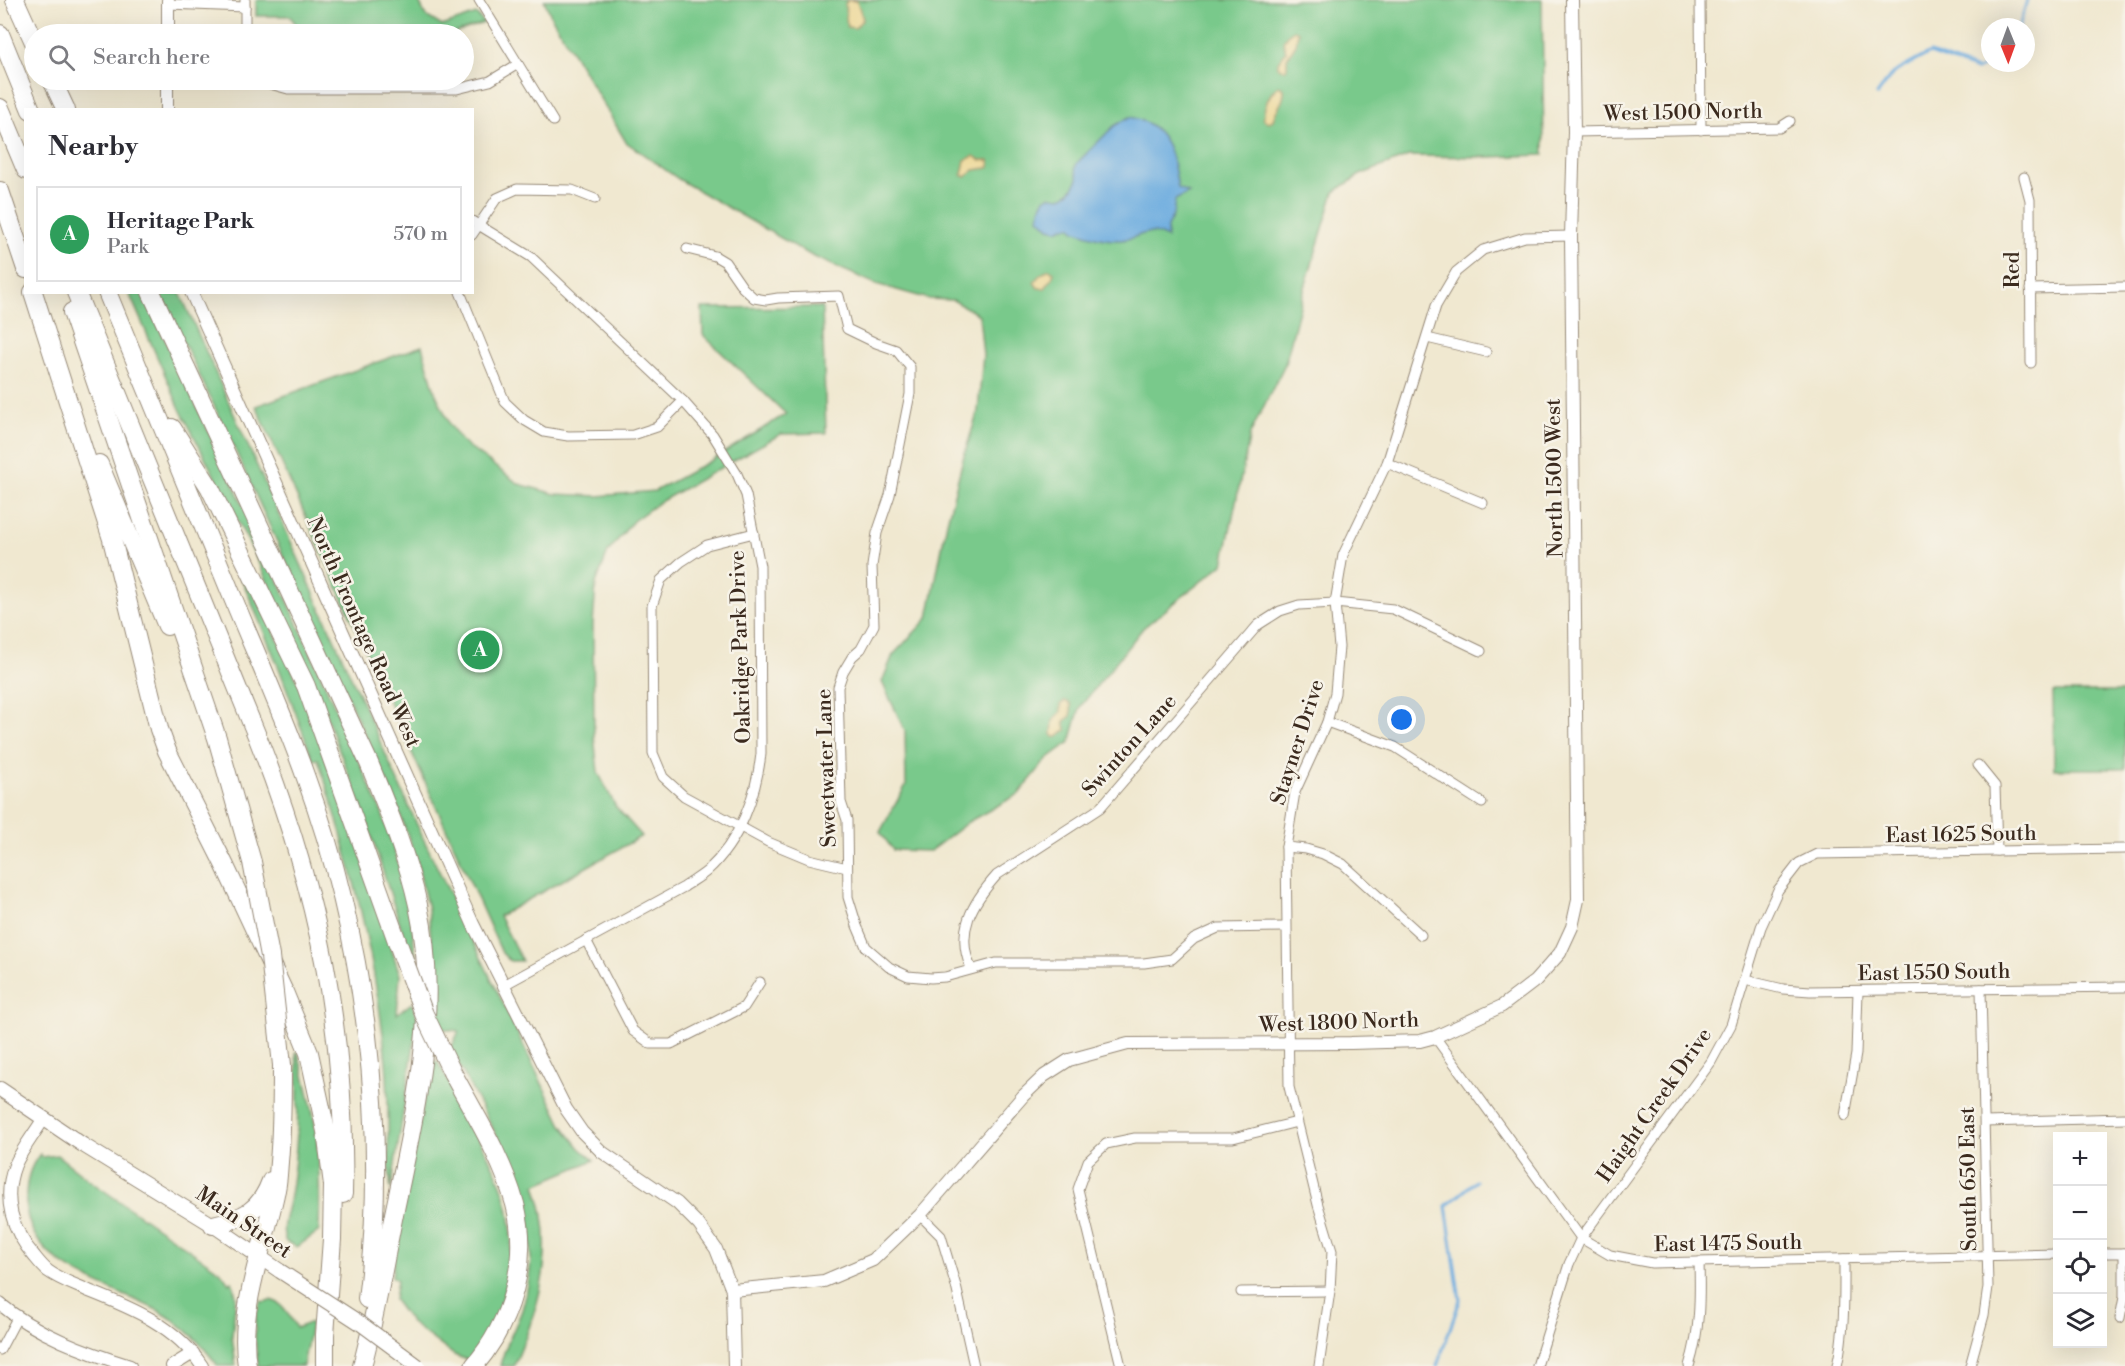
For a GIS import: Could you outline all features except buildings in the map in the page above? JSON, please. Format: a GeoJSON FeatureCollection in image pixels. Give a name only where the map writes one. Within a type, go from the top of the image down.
{"type":"FeatureCollection","features":[{"type":"Feature","properties":{"kind":"highway"},"geometry":{"type":"LineString","coordinates":[[15,0],[26,24]]}},
{"type":"Feature","properties":{"kind":"highway"},"geometry":{"type":"LineString","coordinates":[[0,34],[30,108]]}},
{"type":"Feature","properties":{"kind":"highway"},"geometry":{"type":"LineString","coordinates":[[57,90],[65,108]]}},
{"type":"Feature","properties":{"kind":"highway"},"geometry":{"type":"LineString","coordinates":[[0,108],[24,165]]}},
{"type":"Feature","properties":{"kind":"highway"},"geometry":{"type":"LineString","coordinates":[[0,191],[24,263]]}},
{"type":"Feature","properties":{"kind":"highway"},"geometry":{"type":"LineString","coordinates":[[34,294],[112,539],[159,729],[167,752],[224,864],[279,981],[309,1053],[326,1131],[333,1185],[333,1239],[325,1335],[326,1366]]}},
{"type":"Feature","properties":{"kind":"highway"},"geometry":{"type":"LineString","coordinates":[[68,294],[75,323],[217,738],[252,861],[270,956],[282,1065],[283,1122],[276,1192],[246,1317],[247,1366]]}},
{"type":"Feature","properties":{"kind":"highway"},"geometry":{"type":"LineString","coordinates":[[76,294],[277,787],[312,900],[331,990],[342,1082],[344,1129],[340,1263],[334,1322],[326,1366]]}},
{"type":"Feature","properties":{"kind":"highway"},"geometry":{"type":"LineString","coordinates":[[108,294],[306,778],[331,857],[352,945],[362,995],[373,1105],[374,1157],[372,1239],[360,1366]]}},
{"type":"Feature","properties":{"kind":"highway"},"geometry":{"type":"LineString","coordinates":[[152,294],[369,763],[402,842],[418,906],[427,978],[425,1044],[369,1339],[360,1366]]}},
{"type":"Feature","properties":{"kind":"highway"},"geometry":{"type":"LineString","coordinates":[[145,384],[210,488],[306,686],[424,1014],[496,1154],[515,1206],[519,1230],[517,1279],[507,1312],[486,1352],[474,1366]]}},
{"type":"Feature","properties":{"kind":"highway"},"geometry":{"type":"LineString","coordinates":[[66,394],[92,446],[183,663],[212,740],[222,758]]}},
{"type":"Feature","properties":{"kind":"highway"},"geometry":{"type":"LineString","coordinates":[[213,1225],[233,1220],[250,1212],[265,1198],[279,1160]]}},
{"type":"Feature","properties":{"kind":"highway"},"geometry":{"type":"LineString","coordinates":[[494,1366],[495,1355],[507,1328],[509,1319],[507,1312]]}},
{"type":"Feature","properties":{"kind":"main road","name":"Main Street"},"geometry":{"type":"LineString","coordinates":[[0,1089],[83,1145],[213,1225],[360,1323],[418,1366]]}},
{"type":"Feature","properties":{"kind":"street"},"geometry":{"type":"LineString","coordinates":[[479,0],[553,121]]}},
{"type":"Feature","properties":{"kind":"street","name":"North 1500 West"},"geometry":{"type":"LineString","coordinates":[[1560,953],[1572,927],[1578,900],[1571,236],[1574,132],[1572,0]]}},
{"type":"Feature","properties":{"kind":"street"},"geometry":{"type":"LineString","coordinates":[[1700,0],[1701,130]]}},
{"type":"Feature","properties":{"kind":"street"},"geometry":{"type":"LineString","coordinates":[[168,24],[168,2],[244,3],[244,24]]}},
{"type":"Feature","properties":{"kind":"street"},"geometry":{"type":"LineString","coordinates":[[474,85],[490,81],[518,64]]}},
{"type":"Feature","properties":{"kind":"street"},"geometry":{"type":"LineString","coordinates":[[167,90],[167,108]]}},
{"type":"Feature","properties":{"kind":"street","name":"West 1500 North"},"geometry":{"type":"LineString","coordinates":[[1574,132],[1779,128],[1790,121]]}},
{"type":"Feature","properties":{"kind":"street","name":"Red"},"geometry":{"type":"LineString","coordinates":[[2024,177],[2030,200],[2031,363]]}},
{"type":"Feature","properties":{"kind":"street"},"geometry":{"type":"LineString","coordinates":[[476,222],[497,198],[517,189],[572,190],[595,199]]}},
{"type":"Feature","properties":{"kind":"street","name":"Oakridge Park Drive"},"geometry":{"type":"LineString","coordinates":[[476,222],[531,257],[683,401],[713,435],[737,474],[746,495],[760,566],[761,754],[758,782],[741,826],[719,858],[706,872],[684,887],[504,985]]}},
{"type":"Feature","properties":{"kind":"street","name":"Stayner Drive"},"geometry":{"type":"LineString","coordinates":[[1319,1366],[1330,1291],[1332,1251],[1289,1087],[1286,847],[1295,792],[1327,722],[1335,693],[1338,667],[1338,627],[1335,603],[1343,555],[1387,463],[1436,306],[1456,272],[1483,250],[1525,237],[1571,236]]}},
{"type":"Feature","properties":{"kind":"street","name":"Sweetwater Lane"},"geometry":{"type":"LineString","coordinates":[[687,249],[715,256],[725,262],[742,288],[754,298],[766,300],[838,296],[847,330],[896,350],[910,367],[908,406],[890,495],[877,533],[872,566],[874,625],[861,649],[852,657],[843,672],[838,687],[841,802],[847,820],[848,897],[856,926],[866,947],[889,967],[908,976],[931,978],[945,977],[996,963],[1144,963],[1172,959],[1194,939],[1218,928],[1286,927]]}},
{"type":"Feature","properties":{"kind":"street"},"geometry":{"type":"LineString","coordinates":[[2030,289],[2125,287]]}},
{"type":"Feature","properties":{"kind":"street","name":"North Frontage Road West"},"geometry":{"type":"LineString","coordinates":[[192,294],[468,913],[566,1109],[582,1132],[602,1152],[677,1203],[699,1225],[716,1249],[732,1290],[734,1366]]}},
{"type":"Feature","properties":{"kind":"street"},"geometry":{"type":"LineString","coordinates":[[461,294],[506,402],[524,420],[544,432],[568,436],[633,435],[657,427],[683,401]]}},
{"type":"Feature","properties":{"kind":"street"},"geometry":{"type":"LineString","coordinates":[[1427,338],[1486,352]]}},
{"type":"Feature","properties":{"kind":"street"},"geometry":{"type":"LineString","coordinates":[[1387,463],[1483,503]]}},
{"type":"Feature","properties":{"kind":"street"},"geometry":{"type":"LineString","coordinates":[[754,533],[707,544],[681,562],[661,580],[652,606],[653,753],[663,777],[684,796],[757,837],[794,853],[848,868]]}},
{"type":"Feature","properties":{"kind":"street","name":"Swinton Lane"},"geometry":{"type":"LineString","coordinates":[[971,969],[965,956],[966,925],[979,897],[997,875],[1100,808],[1258,625],[1280,611],[1299,604],[1335,603],[1393,609],[1481,651]]}},
{"type":"Feature","properties":{"kind":"street"},"geometry":{"type":"LineString","coordinates":[[1327,722],[1395,747],[1482,803]]}},
{"type":"Feature","properties":{"kind":"street"},"geometry":{"type":"LineString","coordinates":[[1978,765],[1995,786],[1997,851]]}},
{"type":"Feature","properties":{"kind":"street"},"geometry":{"type":"LineString","coordinates":[[1286,847],[1306,849],[1343,864],[1421,935]]}},
{"type":"Feature","properties":{"kind":"street","name":"East 1625 South"},"geometry":{"type":"LineString","coordinates":[[1798,863],[1817,854],[2125,849]]}},
{"type":"Feature","properties":{"kind":"street","name":"Haight Creek Drive"},"geometry":{"type":"LineString","coordinates":[[1537,1366],[1569,1264],[1581,1238],[1711,1062],[1731,1025],[1761,927],[1778,890],[1798,863]]}},
{"type":"Feature","properties":{"kind":"street"},"geometry":{"type":"LineString","coordinates":[[586,940],[633,1031],[651,1044],[671,1044],[744,1007],[760,982]]}},
{"type":"Feature","properties":{"kind":"street","name":"West 1800 North"},"geometry":{"type":"LineString","coordinates":[[732,1290],[824,1281],[873,1260],[920,1215],[1023,1096],[1044,1076],[1069,1060],[1128,1044],[1420,1041],[1435,1037],[1502,1006],[1535,981],[1560,953]]}},
{"type":"Feature","properties":{"kind":"street","name":"East 1550 South"},"geometry":{"type":"LineString","coordinates":[[1745,980],[1783,989],[1810,992],[2125,987]]}},
{"type":"Feature","properties":{"kind":"street","name":"South 650 East"},"geometry":{"type":"LineString","coordinates":[[1970,1366],[1984,1315],[1989,1256],[1981,989]]}},
{"type":"Feature","properties":{"kind":"street"},"geometry":{"type":"LineString","coordinates":[[1845,1116],[1856,1054],[1858,991]]}},
{"type":"Feature","properties":{"kind":"street","name":"East 1475 South"},"geometry":{"type":"LineString","coordinates":[[1435,1037],[1581,1238],[1610,1255],[1652,1263],[2053,1254]]}},
{"type":"Feature","properties":{"kind":"street"},"geometry":{"type":"LineString","coordinates":[[44,1118],[16,1163],[8,1189],[11,1216],[24,1245],[47,1270],[142,1314],[175,1335],[202,1366]]}},
{"type":"Feature","properties":{"kind":"street"},"geometry":{"type":"LineString","coordinates":[[1985,1122],[2125,1118]]}},
{"type":"Feature","properties":{"kind":"street"},"geometry":{"type":"LineString","coordinates":[[1121,1366],[1078,1189],[1088,1161],[1106,1144],[1135,1138],[1233,1138],[1297,1122]]}},
{"type":"Feature","properties":{"kind":"street"},"geometry":{"type":"LineString","coordinates":[[920,1215],[941,1236],[956,1286],[974,1366]]}},
{"type":"Feature","properties":{"kind":"street"},"geometry":{"type":"LineString","coordinates":[[2107,1253],[2124,1253],[2124,1297],[2120,1318]]}},
{"type":"Feature","properties":{"kind":"street"},"geometry":{"type":"LineString","coordinates":[[1837,1366],[1845,1309],[1844,1259]]}},
{"type":"Feature","properties":{"kind":"street"},"geometry":{"type":"LineString","coordinates":[[1689,1366],[1694,1350],[1700,1304],[1699,1262]]}},
{"type":"Feature","properties":{"kind":"street"},"geometry":{"type":"LineString","coordinates":[[1240,1293],[1330,1291]]}},
{"type":"Feature","properties":{"kind":"street"},"geometry":{"type":"LineString","coordinates":[[0,1304],[17,1318],[93,1355],[130,1366]]}},
{"type":"Feature","properties":{"kind":"street"},"geometry":{"type":"LineString","coordinates":[[0,1350],[17,1318]]}},
{"type":"Feature","properties":{"kind":"street"},"geometry":{"type":"LineString","coordinates":[[172,1366],[193,1353]]}},
{"type":"Feature","properties":{"kind":"green space"},"geometry":{"type":"Polygon","coordinates":[[[256,0],[418,0],[426,16],[439,24],[296,24],[290,16],[256,16],[256,0]]]}},
{"type":"Feature","properties":{"kind":"green space"},"geometry":{"type":"Polygon","coordinates":[[[544,0],[1542,0],[1544,155],[1409,156],[1360,175],[1334,192],[1305,287],[1285,364],[1250,434],[1223,564],[1143,628],[1080,707],[1070,742],[1047,759],[1019,794],[968,822],[930,851],[893,850],[880,832],[906,785],[905,731],[882,682],[893,655],[928,618],[947,522],[978,411],[983,355],[979,315],[953,300],[929,299],[876,284],[812,256],[680,180],[626,142],[552,18],[544,0]]]}},
{"type":"Feature","properties":{"kind":"green space"},"geometry":{"type":"Polygon","coordinates":[[[476,14],[484,23],[474,26],[474,24],[448,24],[476,14]]]}},
{"type":"Feature","properties":{"kind":"green space"},"geometry":{"type":"Polygon","coordinates":[[[129,294],[143,294],[278,579],[382,813],[403,878],[412,923],[416,963],[413,964],[365,816],[307,667],[254,553],[180,409],[129,294]]]}},
{"type":"Feature","properties":{"kind":"green space"},"geometry":{"type":"Polygon","coordinates":[[[160,294],[180,294],[423,838],[562,1125],[580,1148],[594,1160],[535,1185],[542,1208],[545,1236],[543,1274],[534,1312],[514,1366],[500,1366],[522,1310],[531,1262],[530,1229],[521,1181],[449,1047],[452,1046],[459,1031],[442,1029],[436,1013],[428,909],[416,858],[396,803],[231,441],[160,294]]]}},
{"type":"Feature","properties":{"kind":"green space"},"geometry":{"type":"Polygon","coordinates":[[[822,307],[826,433],[781,434],[658,503],[633,521],[608,552],[596,583],[593,624],[594,736],[598,772],[616,807],[642,836],[499,916],[522,961],[510,961],[502,953],[256,406],[422,346],[435,392],[450,425],[463,443],[519,484],[555,494],[598,496],[655,491],[712,460],[786,414],[703,335],[702,308],[822,307]]]}},
{"type":"Feature","properties":{"kind":"green space"},"geometry":{"type":"Polygon","coordinates":[[[232,543],[300,686],[357,842],[400,975],[397,1014],[412,1003],[418,1018],[391,1190],[388,1094],[382,1023],[361,909],[318,759],[313,760],[279,668],[227,544],[232,543]]]}},
{"type":"Feature","properties":{"kind":"green space"},"geometry":{"type":"Polygon","coordinates":[[[2053,692],[2125,692],[2125,769],[2054,769],[2053,692]]]}},
{"type":"Feature","properties":{"kind":"green space"},"geometry":{"type":"Polygon","coordinates":[[[296,1052],[298,1052],[315,1124],[319,1191],[319,1231],[297,1247],[286,1242],[284,1232],[296,1145],[298,1089],[296,1052]]]}},
{"type":"Feature","properties":{"kind":"green space"},"geometry":{"type":"Polygon","coordinates":[[[437,1061],[497,1173],[505,1195],[511,1227],[511,1261],[505,1293],[490,1329],[470,1361],[454,1355],[411,1323],[394,1300],[397,1280],[392,1277],[395,1251],[431,1062],[437,1061]]]}},
{"type":"Feature","properties":{"kind":"green space"},"geometry":{"type":"Polygon","coordinates":[[[40,1154],[42,1157],[57,1155],[93,1183],[221,1272],[229,1283],[232,1281],[236,1296],[232,1336],[236,1366],[218,1366],[192,1335],[168,1316],[73,1271],[54,1257],[39,1241],[29,1221],[26,1197],[29,1174],[40,1154]]]}},
{"type":"Feature","properties":{"kind":"green space"},"geometry":{"type":"Polygon","coordinates":[[[270,1300],[283,1307],[296,1328],[309,1323],[311,1325],[303,1366],[258,1366],[256,1317],[261,1301],[270,1300]]]}},
{"type":"Feature","properties":{"kind":"sand"},"geometry":{"type":"Polygon","coordinates":[[[848,0],[857,1],[863,19],[855,28],[847,27],[845,4],[848,0]]]}},
{"type":"Feature","properties":{"kind":"sand"},"geometry":{"type":"Polygon","coordinates":[[[1294,30],[1298,32],[1296,44],[1287,58],[1285,70],[1278,67],[1278,62],[1286,51],[1283,41],[1294,30]]]}},
{"type":"Feature","properties":{"kind":"sand"},"geometry":{"type":"Polygon","coordinates":[[[1279,86],[1284,89],[1283,98],[1273,120],[1269,122],[1264,120],[1265,106],[1279,86]]]}},
{"type":"Feature","properties":{"kind":"sand"},"geometry":{"type":"Polygon","coordinates":[[[974,156],[980,160],[989,160],[990,165],[988,168],[974,170],[966,177],[962,175],[965,160],[974,156]]]}},
{"type":"Feature","properties":{"kind":"sand"},"geometry":{"type":"Polygon","coordinates":[[[1049,269],[1054,272],[1052,279],[1045,288],[1038,288],[1034,282],[1049,269]]]}},
{"type":"Feature","properties":{"kind":"sand"},"geometry":{"type":"Polygon","coordinates":[[[1065,701],[1071,704],[1071,716],[1064,721],[1066,730],[1054,737],[1052,734],[1053,721],[1061,712],[1061,704],[1065,701]]]}},
{"type":"Feature","properties":{"kind":"water"},"geometry":{"type":"Polygon","coordinates":[[[1129,117],[1142,120],[1160,133],[1174,164],[1178,188],[1189,193],[1175,200],[1173,215],[1167,227],[1167,238],[1148,233],[1128,239],[1109,240],[1085,234],[1072,227],[1057,230],[1049,228],[1039,218],[1045,199],[1069,193],[1078,179],[1075,168],[1077,163],[1114,126],[1129,117]]]}},
{"type":"Feature","properties":{"kind":"waterway"},"geometry":{"type":"LineString","coordinates":[[2022,18],[2027,0]]}},
{"type":"Feature","properties":{"kind":"waterway"},"geometry":{"type":"LineString","coordinates":[[1877,95],[1893,73],[1930,53],[1977,70],[1981,68]]}},
{"type":"Feature","properties":{"kind":"waterway"},"geometry":{"type":"LineString","coordinates":[[1437,1366],[1460,1300],[1446,1206],[1476,1181]]}},
{"type":"Feature","properties":{"kind":"place","name":"Heritage Park"},"geometry":{"type":"Point","coordinates":[480,650]}}]}
